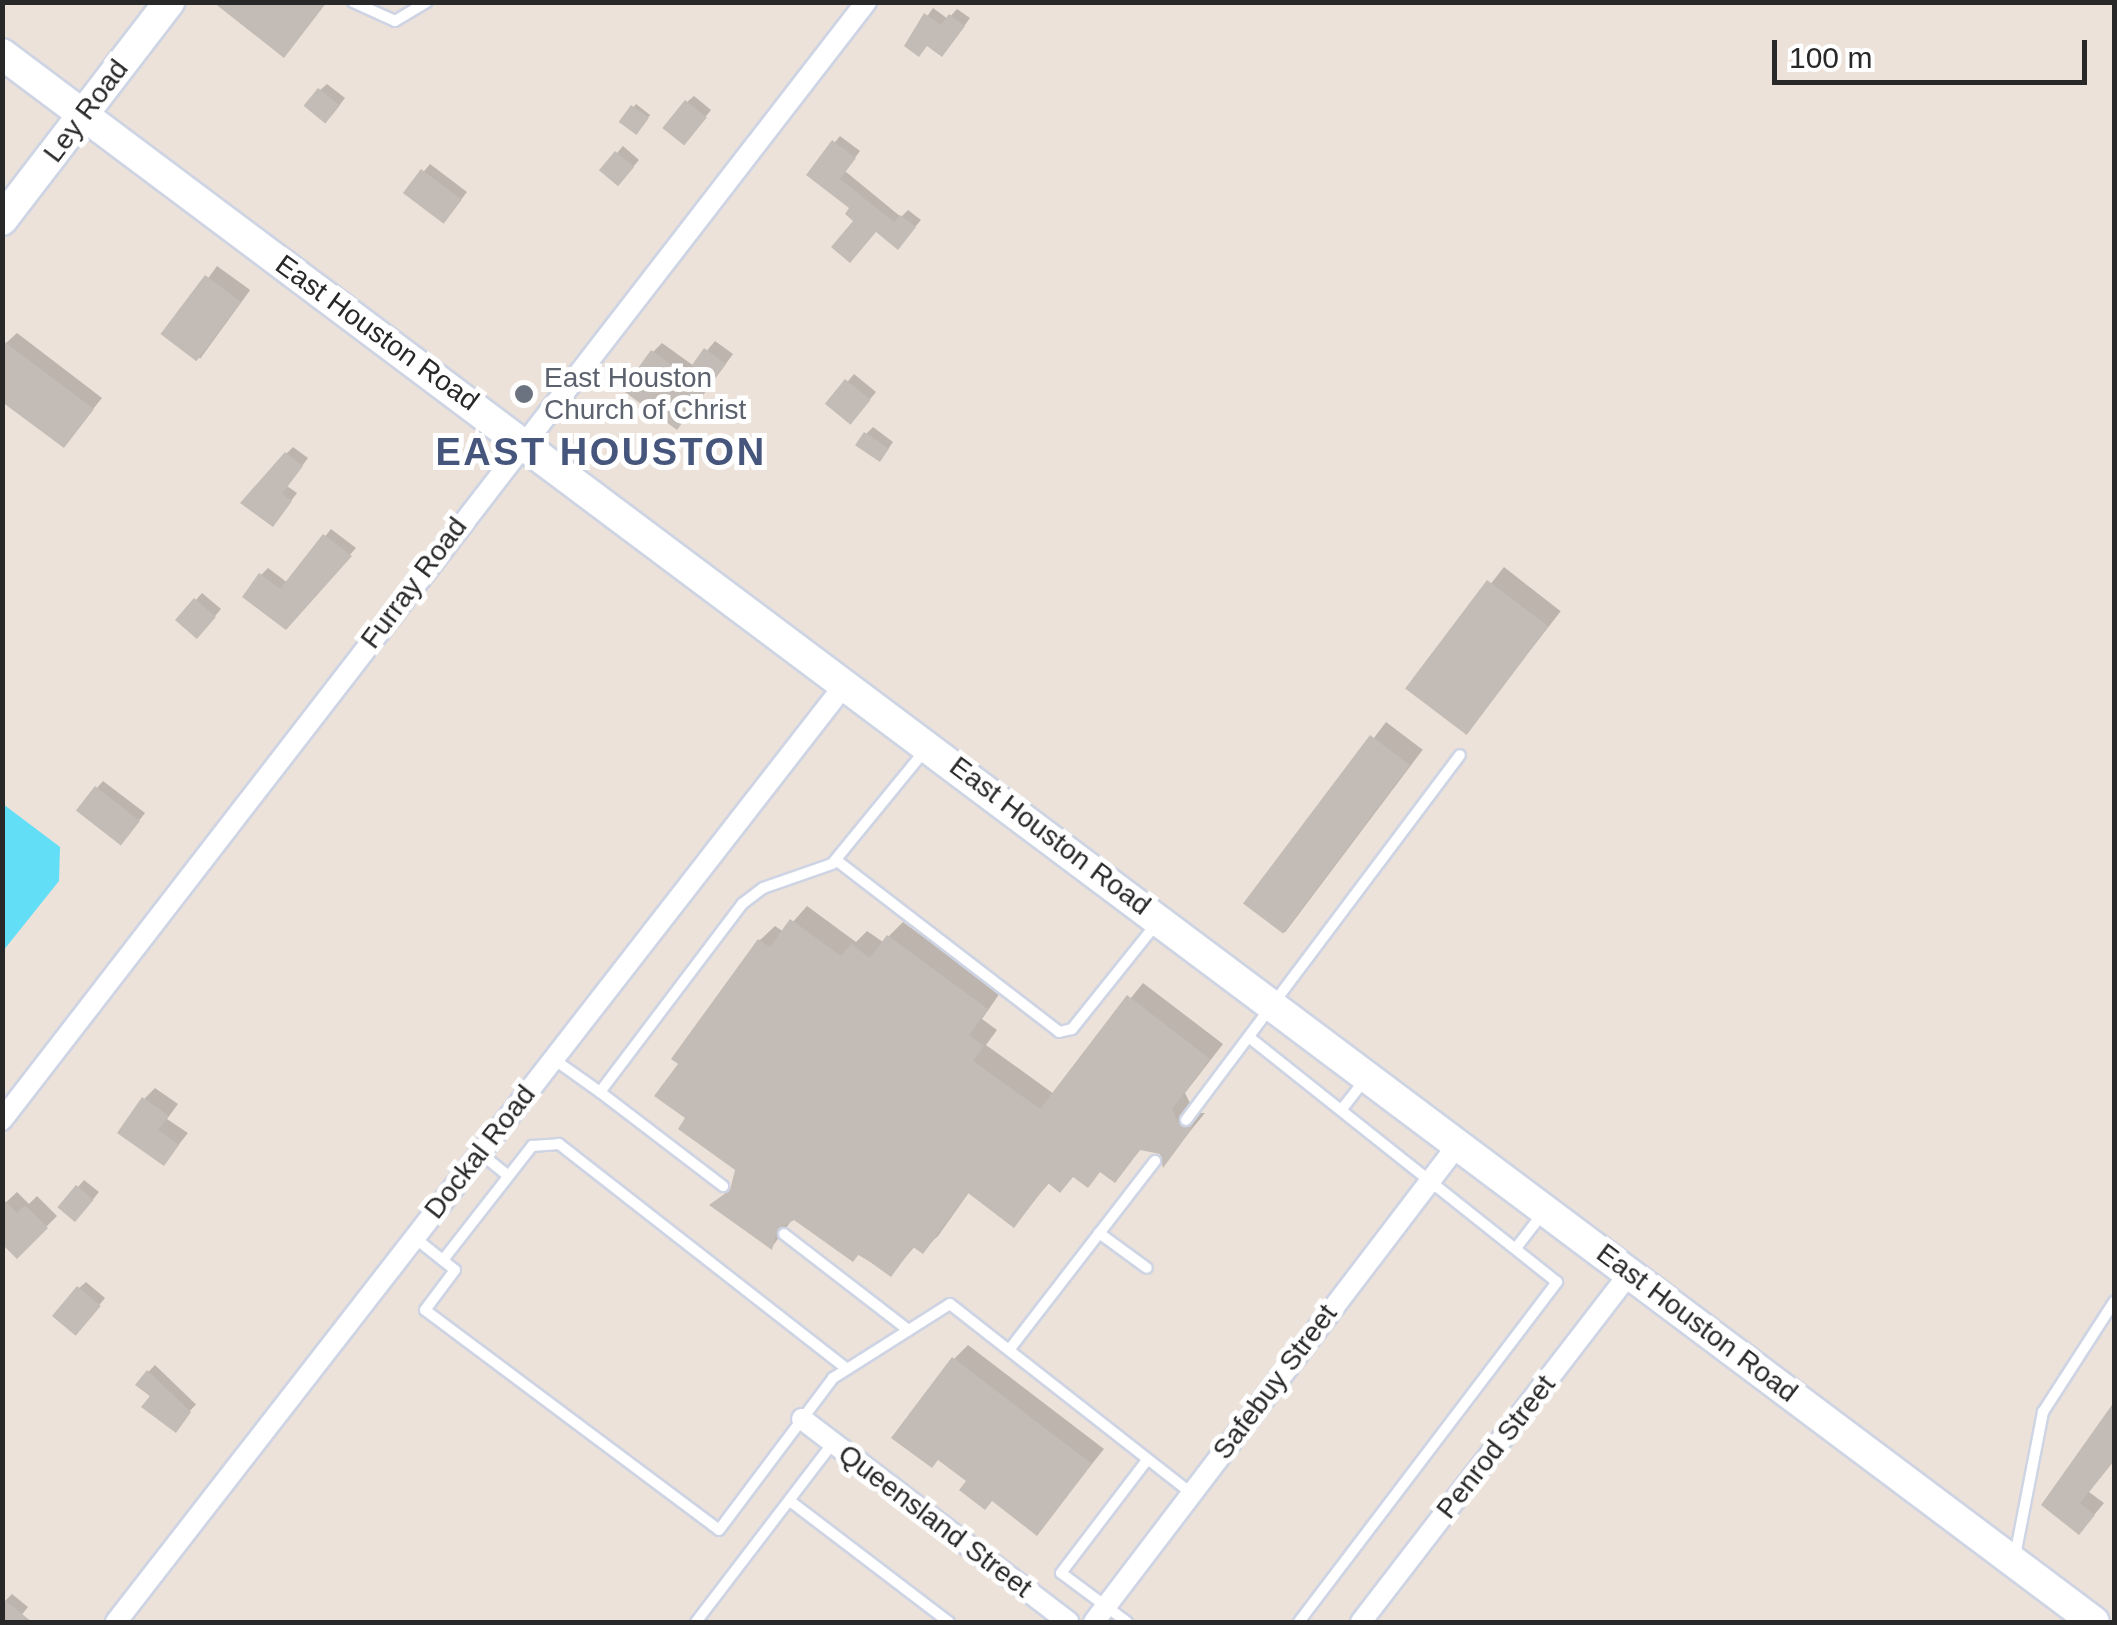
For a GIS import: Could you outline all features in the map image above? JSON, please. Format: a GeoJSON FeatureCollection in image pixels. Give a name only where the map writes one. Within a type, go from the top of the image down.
{"type":"FeatureCollection","features":[{"type":"Feature","properties":{"kind":"street","name":"Ley Road"},"geometry":{"type":"LineString","coordinates":[[2,220],[169,2]]}},
{"type":"Feature","properties":{"kind":"street","name":"Furray Road"},"geometry":{"type":"LineString","coordinates":[[2,1120],[866,2]]}},
{"type":"Feature","properties":{"kind":"street","name":"East Houston Road"},"geometry":{"type":"LineString","coordinates":[[2,54],[930,744],[2094,1622]]}},
{"type":"Feature","properties":{"kind":"street","name":"Dockal Road"},"geometry":{"type":"LineString","coordinates":[[116,1622],[846,683]]}},
{"type":"Feature","properties":{"kind":"street","name":"Safebuy Street"},"geometry":{"type":"LineString","coordinates":[[1100,1614],[1459,1143]]}},
{"type":"Feature","properties":{"kind":"street","name":"Penrod Street"},"geometry":{"type":"LineString","coordinates":[[1361,1622],[1631,1272]]}},
{"type":"Feature","properties":{"kind":"street","name":"Queensland Street"},"geometry":{"type":"LineString","coordinates":[[802,1419],[1068,1622]]}},
{"type":"Feature","properties":{"kind":"lane"},"geometry":{"type":"LineString","coordinates":[[353,2],[395,20],[427,2]]}},
{"type":"Feature","properties":{"kind":"lane"},"geometry":{"type":"LineString","coordinates":[[600,1092],[742,904],[764,888],[836,860],[930,744]]}},
{"type":"Feature","properties":{"kind":"lane"},"geometry":{"type":"LineString","coordinates":[[1186,1120],[1460,755]]}},
{"type":"Feature","properties":{"kind":"lane"},"geometry":{"type":"LineString","coordinates":[[836,860],[1059,1032],[1072,1029],[1159,919]]}},
{"type":"Feature","properties":{"kind":"lane"},"geometry":{"type":"LineString","coordinates":[[1250,1038],[1431,1178],[1557,1282],[1299,1622]]}},
{"type":"Feature","properties":{"kind":"lane"},"geometry":{"type":"LineString","coordinates":[[552,1058],[723,1186]]}},
{"type":"Feature","properties":{"kind":"lane"},"geometry":{"type":"LineString","coordinates":[[1342,1109],[1368,1076]]}},
{"type":"Feature","properties":{"kind":"lane"},"geometry":{"type":"LineString","coordinates":[[443,1260],[532,1146],[559,1144],[846,1369]]}},
{"type":"Feature","properties":{"kind":"lane"},"geometry":{"type":"LineString","coordinates":[[480,1154],[508,1176]]}},
{"type":"Feature","properties":{"kind":"lane"},"geometry":{"type":"LineString","coordinates":[[1009,1350],[1155,1161]]}},
{"type":"Feature","properties":{"kind":"lane"},"geometry":{"type":"LineString","coordinates":[[1516,1248],[1546,1209]]}},
{"type":"Feature","properties":{"kind":"lane"},"geometry":{"type":"LineString","coordinates":[[1100,1232],[1147,1268]]}},
{"type":"Feature","properties":{"kind":"lane"},"geometry":{"type":"LineString","coordinates":[[784,1234],[908,1330]]}},
{"type":"Feature","properties":{"kind":"lane"},"geometry":{"type":"LineString","coordinates":[[414,1238],[455,1270],[425,1310],[719,1530],[802,1419],[846,1369],[950,1304],[1191,1493]]}},
{"type":"Feature","properties":{"kind":"lane"},"geometry":{"type":"LineString","coordinates":[[2014,1562],[2043,1412],[2114,1302]]}},
{"type":"Feature","properties":{"kind":"lane"},"geometry":{"type":"LineString","coordinates":[[696,1622],[833,1443]]}},
{"type":"Feature","properties":{"kind":"lane"},"geometry":{"type":"LineString","coordinates":[[1127,1622],[1100,1614],[1061,1573],[1148,1459]]}},
{"type":"Feature","properties":{"kind":"lane"},"geometry":{"type":"LineString","coordinates":[[790,1501],[949,1622]]}},
{"type":"Feature","properties":{"kind":"water"},"geometry":{"type":"Polygon","coordinates":[[[3,804],[60,847],[59,881],[3,951],[3,804]]]}},
{"type":"Feature","properties":{"kind":"building"},"geometry":{"type":"Polygon","coordinates":[[[213,2],[327,2],[284,58],[213,2]]]}},
{"type":"Feature","properties":{"kind":"building"},"geometry":{"type":"Polygon","coordinates":[[[924,13],[941,25],[949,14],[965,26],[942,57],[927,46],[919,57],[904,46],[924,13]]]}},
{"type":"Feature","properties":{"kind":"building"},"geometry":{"type":"Polygon","coordinates":[[[318,88],[340,106],[325,123],[304,106],[318,88]]]}},
{"type":"Feature","properties":{"kind":"building"},"geometry":{"type":"Polygon","coordinates":[[[685,100],[707,118],[684,146],[662,128],[685,100]]]}},
{"type":"Feature","properties":{"kind":"building"},"geometry":{"type":"Polygon","coordinates":[[[631,105],[649,118],[636,135],[619,122],[631,105]]]}},
{"type":"Feature","properties":{"kind":"building"},"geometry":{"type":"Polygon","coordinates":[[[832,140],[856,158],[840,179],[894,222],[900,215],[916,227],[898,250],[876,232],[850,263],[831,247],[853,221],[845,214],[849,208],[806,175],[832,140]]]}},
{"type":"Feature","properties":{"kind":"building"},"geometry":{"type":"Polygon","coordinates":[[[615,151],[634,167],[618,186],[599,170],[615,151]]]}},
{"type":"Feature","properties":{"kind":"building"},"geometry":{"type":"Polygon","coordinates":[[[421,169],[462,200],[444,224],[403,193],[421,169]]]}},
{"type":"Feature","properties":{"kind":"building"},"geometry":{"type":"Polygon","coordinates":[[[205,275],[241,302],[196,361],[160,334],[205,275]]]}},
{"type":"Feature","properties":{"kind":"building"},"geometry":{"type":"Polygon","coordinates":[[[2,340],[94,409],[64,448],[2,402],[2,340]]]}},
{"type":"Feature","properties":{"kind":"building"},"geometry":{"type":"Polygon","coordinates":[[[704,348],[726,364],[677,430],[622,390],[651,350],[685,375],[704,348]]]}},
{"type":"Feature","properties":{"kind":"building"},"geometry":{"type":"Polygon","coordinates":[[[845,379],[871,400],[851,425],[825,404],[845,379]]]}},
{"type":"Feature","properties":{"kind":"building"},"geometry":{"type":"Polygon","coordinates":[[[864,432],[889,449],[880,462],[855,445],[864,432]]]}},
{"type":"Feature","properties":{"kind":"building"},"geometry":{"type":"Polygon","coordinates":[[[285,452],[303,466],[282,494],[292,501],[273,527],[240,503],[285,452]]]}},
{"type":"Feature","properties":{"kind":"building"},"geometry":{"type":"Polygon","coordinates":[[[323,534],[352,556],[286,630],[242,597],[259,573],[280,589],[323,534]]]}},
{"type":"Feature","properties":{"kind":"building"},"geometry":{"type":"Polygon","coordinates":[[[1487,580],[1548,626],[1467,735],[1405,689],[1487,580]]]}},
{"type":"Feature","properties":{"kind":"building"},"geometry":{"type":"Polygon","coordinates":[[[194,598],[216,617],[197,639],[175,620],[194,598]]]}},
{"type":"Feature","properties":{"kind":"building"},"geometry":{"type":"Polygon","coordinates":[[[1370,735],[1410,765],[1283,934],[1243,904],[1370,735]]]}},
{"type":"Feature","properties":{"kind":"building"},"geometry":{"type":"Polygon","coordinates":[[[95,786],[140,821],[121,846],[76,810],[95,786]]]}},
{"type":"Feature","properties":{"kind":"building"},"geometry":{"type":"Polygon","coordinates":[[[790,919],[841,956],[851,944],[870,958],[887,935],[988,1009],[969,1035],[984,1046],[973,1061],[1040,1109],[1127,995],[1210,1059],[1172,1109],[1180,1126],[1194,1126],[1163,1168],[1160,1154],[1140,1150],[1115,1183],[1100,1172],[1088,1188],[1073,1177],[1060,1193],[1048,1183],[1014,1228],[968,1193],[923,1254],[913,1247],[891,1277],[859,1254],[853,1262],[794,1220],[777,1230],[772,1250],[709,1205],[730,1190],[735,1170],[678,1129],[685,1118],[654,1096],[678,1064],[671,1059],[758,939],[770,947],[790,919]]]}},
{"type":"Feature","properties":{"kind":"building"},"geometry":{"type":"Polygon","coordinates":[[[142,1097],[169,1116],[158,1130],[179,1145],[164,1166],[117,1133],[142,1097]]]}},
{"type":"Feature","properties":{"kind":"building"},"geometry":{"type":"Polygon","coordinates":[[[76,1185],[94,1200],[75,1222],[57,1207],[76,1185]]]}},
{"type":"Feature","properties":{"kind":"building"},"geometry":{"type":"Polygon","coordinates":[[[2,1198],[17,1213],[25,1205],[48,1228],[17,1259],[2,1244],[2,1198]]]}},
{"type":"Feature","properties":{"kind":"building"},"geometry":{"type":"Polygon","coordinates":[[[77,1286],[101,1306],[76,1336],[52,1316],[77,1286]]]}},
{"type":"Feature","properties":{"kind":"building"},"geometry":{"type":"Polygon","coordinates":[[[952,1357],[1092,1464],[1037,1536],[992,1501],[985,1510],[959,1490],[966,1481],[938,1460],[932,1468],[891,1438],[952,1357]]]}},
{"type":"Feature","properties":{"kind":"building"},"geometry":{"type":"Polygon","coordinates":[[[147,1370],[191,1412],[176,1433],[141,1407],[150,1396],[135,1385],[147,1370]]]}},
{"type":"Feature","properties":{"kind":"building"},"geometry":{"type":"Polygon","coordinates":[[[2114,1402],[2114,1461],[2080,1503],[2095,1515],[2079,1535],[2041,1505],[2114,1402]]]}},
{"type":"Feature","properties":{"kind":"building"},"geometry":{"type":"Polygon","coordinates":[[[2,1598],[32,1622],[2,1622],[2,1598]]]}},
{"type":"Feature","properties":{"kind":"place","name":"East Houston Church of Christ"},"geometry":{"type":"Point","coordinates":[524,394]}},
{"type":"Feature","properties":{"kind":"district","name":"EAST HOUSTON"},"geometry":{"type":"Point","coordinates":[601,453]}}]}
